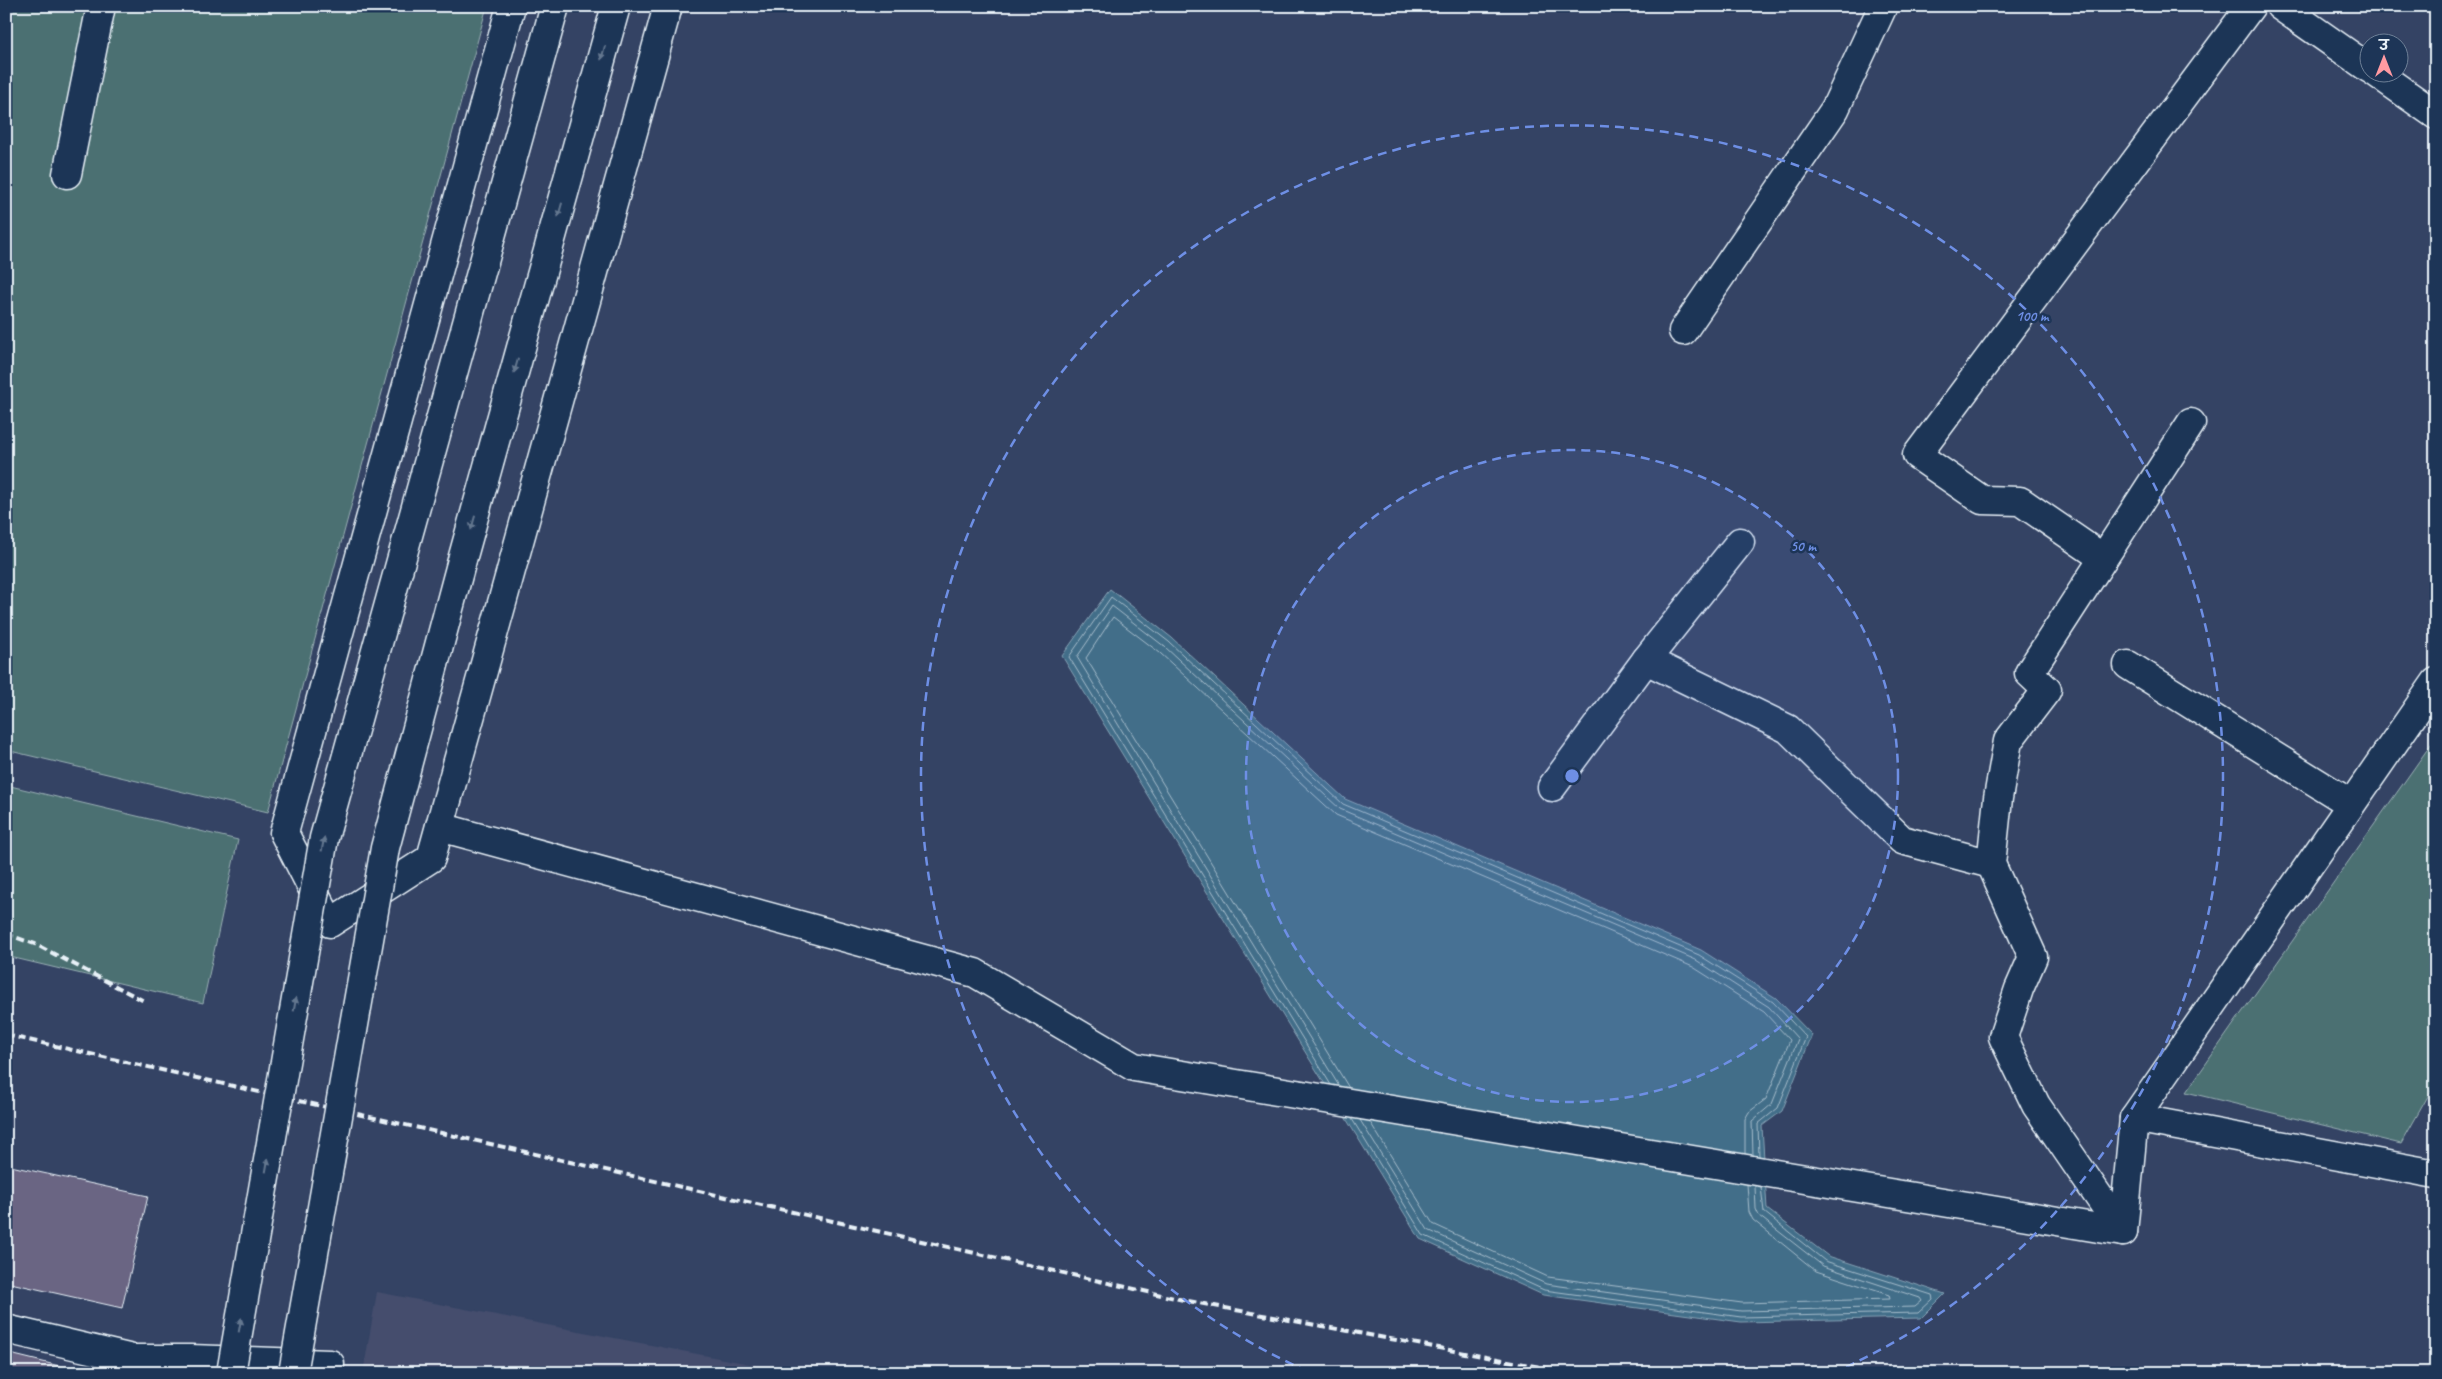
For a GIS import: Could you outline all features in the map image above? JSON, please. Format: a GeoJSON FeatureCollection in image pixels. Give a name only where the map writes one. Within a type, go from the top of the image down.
{"type":"FeatureCollection","features":[{"type":"Feature","properties":{"kind":"street"},"geometry":{"type":"LineString","coordinates":[[67,174],[101,6]]}},
{"type":"Feature","properties":{"kind":"street"},"geometry":{"type":"LineString","coordinates":[[511,6],[284,833],[330,924],[431,858],[668,6]]}},
{"type":"Feature","properties":{"kind":"street"},"geometry":{"type":"LineString","coordinates":[[231,1373],[324,838],[555,6]]}},
{"type":"Feature","properties":{"kind":"street"},"geometry":{"type":"LineString","coordinates":[[293,1373],[385,848],[462,560],[616,6]]}},
{"type":"Feature","properties":{"kind":"street"},"geometry":{"type":"LineString","coordinates":[[1682,331],[1835,109],[1883,6]]}},
{"type":"Feature","properties":{"kind":"street"},"geometry":{"type":"LineString","coordinates":[[2103,558],[2020,501],[1982,500],[1917,455],[2251,6]]}},
{"type":"Feature","properties":{"kind":"street"},"geometry":{"type":"LineString","coordinates":[[2280,6],[2360,62]]}},
{"type":"Feature","properties":{"kind":"street"},"geometry":{"type":"LineString","coordinates":[[2389,82],[2436,115]]}},
{"type":"Feature","properties":{"kind":"street"},"geometry":{"type":"LineString","coordinates":[[2123,1232],[2036,1105],[2003,1038],[2018,989],[2033,957],[1991,864],[1998,798],[2008,741],[2047,690],[2029,673],[2191,422]]}},
{"type":"Feature","properties":{"kind":"street"},"geometry":{"type":"LineString","coordinates":[[1552,787],[1646,660],[1740,542]]}},
{"type":"Feature","properties":{"kind":"street"},"geometry":{"type":"LineString","coordinates":[[1646,660],[1788,729],[1902,840],[1991,864]]}},
{"type":"Feature","properties":{"kind":"street"},"geometry":{"type":"LineString","coordinates":[[2128,665],[2351,804]]}},
{"type":"Feature","properties":{"kind":"street"},"geometry":{"type":"LineString","coordinates":[[2123,1232],[2134,1118],[2436,682]]}},
{"type":"Feature","properties":{"kind":"street"},"geometry":{"type":"LineString","coordinates":[[440,827],[975,973],[1134,1067],[2123,1232]]}},
{"type":"Feature","properties":{"kind":"street"},"geometry":{"type":"LineString","coordinates":[[2134,1118],[2432,1165]]}},
{"type":"Feature","properties":{"kind":"street"},"geometry":{"type":"LineString","coordinates":[[6,1329],[132,1366],[330,1364],[328,1373]]}},
{"type":"Feature","properties":{"kind":"shaded area"},"geometry":{"type":"Polygon","coordinates":[[[377,1292],[796,1373],[363,1373],[377,1292]]]}},
{"type":"Feature","properties":{"kind":"green space"},"geometry":{"type":"Polygon","coordinates":[[[6,6],[487,6],[268,812],[6,750],[6,6]]]}},
{"type":"Feature","properties":{"kind":"green space"},"geometry":{"type":"Polygon","coordinates":[[[2436,737],[2436,1082],[2401,1144],[2186,1092],[2436,737]]]}},
{"type":"Feature","properties":{"kind":"green space"},"geometry":{"type":"Polygon","coordinates":[[[6,785],[238,840],[203,1003],[6,956],[6,785]]]}},
{"type":"Feature","properties":{"kind":"water"},"geometry":{"type":"Polygon","coordinates":[[[1110,589],[1172,638],[1345,799],[1701,950],[1776,998],[1812,1035],[1782,1111],[1762,1126],[1767,1209],[1828,1256],[1945,1294],[1921,1318],[1741,1322],[1543,1295],[1420,1239],[1062,656],[1110,589]]]}},
{"type":"Feature","properties":{"kind":"building"},"geometry":{"type":"Polygon","coordinates":[[[6,1165],[148,1196],[122,1308],[6,1282],[6,1165]]]}},
{"type":"Feature","properties":{"kind":"building"},"geometry":{"type":"Polygon","coordinates":[[[6,1353],[88,1373],[6,1373],[6,1353]]]}},
{"type":"Feature","properties":{"kind":"railway"},"geometry":{"type":"LineString","coordinates":[[6,934],[35,944],[146,1002]]}},
{"type":"Feature","properties":{"kind":"railway"},"geometry":{"type":"LineString","coordinates":[[6,1035],[1188,1301],[1572,1373]]}}]}
